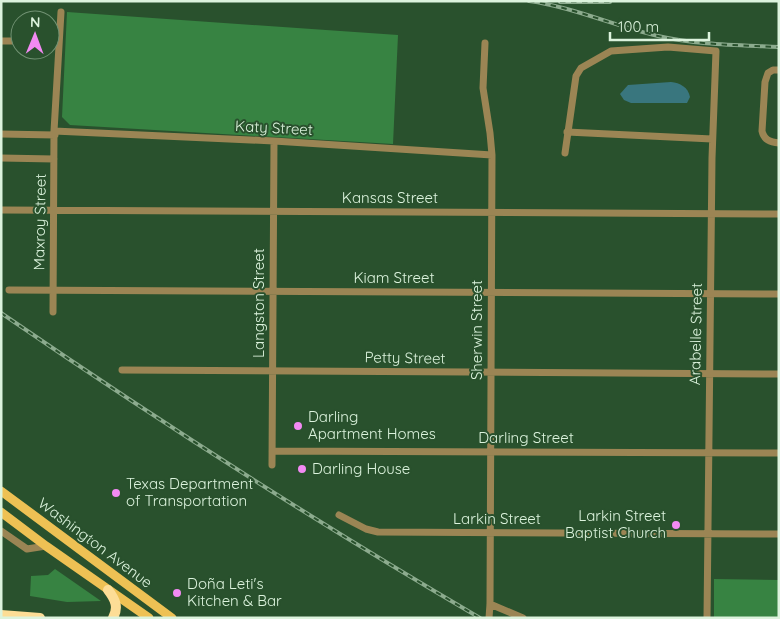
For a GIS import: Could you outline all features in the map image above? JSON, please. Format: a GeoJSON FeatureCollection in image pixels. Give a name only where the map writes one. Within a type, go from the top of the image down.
{"type":"FeatureCollection","features":[{"type":"Feature","properties":{"kind":"highway"},"geometry":{"type":"LineString","coordinates":[[108,590],[114,597],[116,604],[113,618]]}},
{"type":"Feature","properties":{"kind":"highway"},"geometry":{"type":"LineString","coordinates":[[1,615],[40,618]]}},
{"type":"Feature","properties":{"kind":"main road","name":"Washington Avenue"},"geometry":{"type":"LineString","coordinates":[[1,491],[172,618]]}},
{"type":"Feature","properties":{"kind":"main road","name":"Washington Avenue"},"geometry":{"type":"LineString","coordinates":[[1,512],[149,618]]}},
{"type":"Feature","properties":{"kind":"main road"},"geometry":{"type":"LineString","coordinates":[[13,520],[22,519],[30,512]]}},
{"type":"Feature","properties":{"kind":"street","name":"Maxroy Street"},"geometry":{"type":"LineString","coordinates":[[60,17],[61,12]]}},
{"type":"Feature","properties":{"kind":"street","name":"Sherwin Street"},"geometry":{"type":"LineString","coordinates":[[486,43],[483,88],[492,154],[489,618]]}},
{"type":"Feature","properties":{"kind":"street","name":"Arabelle Street"},"geometry":{"type":"LineString","coordinates":[[567,132],[577,72],[605,54],[622,50],[668,47],[716,51],[712,139],[708,618]]}},
{"type":"Feature","properties":{"kind":"street","name":"Maxroy Street"},"geometry":{"type":"LineString","coordinates":[[53,312],[55,60]]}},
{"type":"Feature","properties":{"kind":"street"},"geometry":{"type":"LineString","coordinates":[[779,70],[773,70],[768,73],[765,82],[762,131],[771,142],[779,143]]}},
{"type":"Feature","properties":{"kind":"street"},"geometry":{"type":"LineString","coordinates":[[565,153],[567,132],[712,139]]}},
{"type":"Feature","properties":{"kind":"street","name":"Katy Street"},"geometry":{"type":"LineString","coordinates":[[1,134],[54,133],[274,141],[492,154]]}},
{"type":"Feature","properties":{"kind":"street","name":"Langston Street"},"geometry":{"type":"LineString","coordinates":[[272,465],[274,141]]}},
{"type":"Feature","properties":{"kind":"street"},"geometry":{"type":"LineString","coordinates":[[1,158],[54,159]]}},
{"type":"Feature","properties":{"kind":"street","name":"Kansas Street"},"geometry":{"type":"LineString","coordinates":[[1,210],[779,214]]}},
{"type":"Feature","properties":{"kind":"street","name":"Kiam Street"},"geometry":{"type":"LineString","coordinates":[[9,290],[779,294]]}},
{"type":"Feature","properties":{"kind":"street","name":"Petty Street"},"geometry":{"type":"LineString","coordinates":[[122,370],[779,374]]}},
{"type":"Feature","properties":{"kind":"street","name":"Darling Street"},"geometry":{"type":"LineString","coordinates":[[272,451],[779,454]]}},
{"type":"Feature","properties":{"kind":"street","name":"Larkin Street"},"geometry":{"type":"LineString","coordinates":[[339,515],[366,530],[378,532],[779,534]]}},
{"type":"Feature","properties":{"kind":"street"},"geometry":{"type":"LineString","coordinates":[[2,531],[27,549],[46,546]]}},
{"type":"Feature","properties":{"kind":"street"},"geometry":{"type":"LineString","coordinates":[[490,604],[523,618]]}},
{"type":"Feature","properties":{"kind":"green space"},"geometry":{"type":"Polygon","coordinates":[[[67,12],[398,35],[393,144],[70,125],[62,117],[67,12]]]}},
{"type":"Feature","properties":{"kind":"green space"},"geometry":{"type":"Polygon","coordinates":[[[55,569],[101,601],[67,602],[30,596],[31,576],[48,575],[55,569]]]}},
{"type":"Feature","properties":{"kind":"green space"},"geometry":{"type":"Polygon","coordinates":[[[714,579],[779,580],[779,618],[714,618],[714,579]]]}},
{"type":"Feature","properties":{"kind":"water"},"geometry":{"type":"Polygon","coordinates":[[[671,82],[685,88],[690,97],[687,103],[631,103],[624,100],[620,94],[628,85],[671,82]]]}},
{"type":"Feature","properties":{"kind":"railway"},"geometry":{"type":"LineString","coordinates":[[529,1],[562,8],[642,32],[673,39],[718,44],[779,47]]}},
{"type":"Feature","properties":{"kind":"railway"},"geometry":{"type":"LineString","coordinates":[[560,2],[610,2]]}},
{"type":"Feature","properties":{"kind":"railway"},"geometry":{"type":"LineString","coordinates":[[1,313],[238,470],[480,618]]}},
{"type":"Feature","properties":{"kind":"place","name":"Darling Apartment Homes"},"geometry":{"type":"Point","coordinates":[298,426]}},
{"type":"Feature","properties":{"kind":"place","name":"Darling House"},"geometry":{"type":"Point","coordinates":[302,469]}},
{"type":"Feature","properties":{"kind":"place","name":"Texas Department of Transportation"},"geometry":{"type":"Point","coordinates":[116,493]}},
{"type":"Feature","properties":{"kind":"place","name":"Larkin Street Baptist Church"},"geometry":{"type":"Point","coordinates":[676,525]}},
{"type":"Feature","properties":{"kind":"place","name":"Doña Leti's Kitchen & Bar"},"geometry":{"type":"Point","coordinates":[177,593]}}]}
